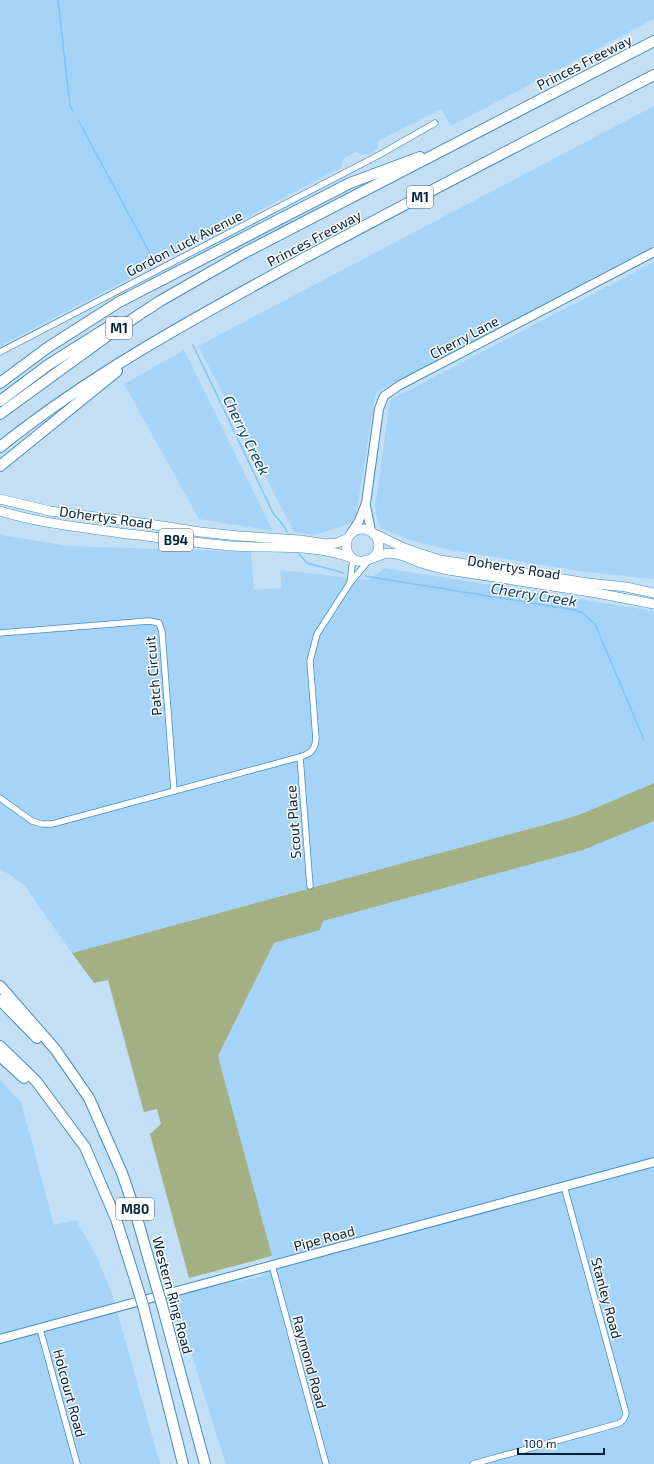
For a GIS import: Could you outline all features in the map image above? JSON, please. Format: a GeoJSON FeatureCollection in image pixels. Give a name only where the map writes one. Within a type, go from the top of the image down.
{"type":"FeatureCollection","features":[{"type":"Feature","properties":{"kind":"highway","name":"Princes Freeway"},"geometry":{"type":"LineString","coordinates":[[0,414],[116,330],[160,301],[244,253],[654,41]]}},
{"type":"Feature","properties":{"kind":"highway","name":"Princes Freeway"},"geometry":{"type":"LineString","coordinates":[[0,447],[55,405],[103,373],[187,322],[361,228],[654,75]]}},
{"type":"Feature","properties":{"kind":"highway","name":"Princes Freeway"},"geometry":{"type":"LineString","coordinates":[[0,382],[47,348],[119,302],[350,182],[462,141]]}},
{"type":"Feature","properties":{"kind":"highway"},"geometry":{"type":"LineString","coordinates":[[0,401],[48,364],[138,309],[244,253]]}},
{"type":"Feature","properties":{"kind":"highway"},"geometry":{"type":"LineString","coordinates":[[0,466],[106,380],[136,357],[187,322]]}},
{"type":"Feature","properties":{"kind":"highway"},"geometry":{"type":"LineString","coordinates":[[0,986],[55,1049],[72,1073],[89,1098],[105,1136]]}},
{"type":"Feature","properties":{"kind":"highway"},"geometry":{"type":"LineString","coordinates":[[0,1000],[29,1029],[49,1052],[85,1100],[105,1136]]}},
{"type":"Feature","properties":{"kind":"highway"},"geometry":{"type":"LineString","coordinates":[[0,1046],[36,1081],[85,1147]]}},
{"type":"Feature","properties":{"kind":"highway"},"geometry":{"type":"LineString","coordinates":[[0,1056],[30,1084],[85,1147]]}},
{"type":"Feature","properties":{"kind":"highway","name":"Western Ring Road"},"geometry":{"type":"LineString","coordinates":[[105,1136],[122,1173],[135,1211],[205,1461]]}},
{"type":"Feature","properties":{"kind":"highway","name":"M80"},"geometry":{"type":"LineString","coordinates":[[85,1147],[116,1219],[138,1289],[183,1464]]}},
{"type":"Feature","properties":{"kind":"main road","name":"Dohertys Road"},"geometry":{"type":"LineString","coordinates":[[0,499],[50,512],[200,532],[300,540],[326,544],[337,543],[350,535]]}},
{"type":"Feature","properties":{"kind":"main road","name":"Dohertys Road"},"geometry":{"type":"LineString","coordinates":[[0,511],[45,523],[165,539],[245,547],[316,549],[329,551],[352,558]]}},
{"type":"Feature","properties":{"kind":"main road","name":"B94"},"geometry":{"type":"LineString","coordinates":[[350,535],[361,529],[373,533]]}},
{"type":"Feature","properties":{"kind":"main road","name":"Dohertys Road"},"geometry":{"type":"LineString","coordinates":[[373,533],[404,548],[440,560],[588,583],[632,588],[654,593]]}},
{"type":"Feature","properties":{"kind":"main road"},"geometry":{"type":"LineString","coordinates":[[371,559],[376,554],[379,544],[373,533]]}},
{"type":"Feature","properties":{"kind":"main road"},"geometry":{"type":"LineString","coordinates":[[350,535],[346,546],[352,558]]}},
{"type":"Feature","properties":{"kind":"main road","name":"Dohertys Road"},"geometry":{"type":"LineString","coordinates":[[371,559],[382,554],[399,554],[425,564],[448,570],[597,593],[654,604]]}},
{"type":"Feature","properties":{"kind":"main road","name":"B94"},"geometry":{"type":"LineString","coordinates":[[352,558],[359,561],[371,559]]}},
{"type":"Feature","properties":{"kind":"street","name":"Gordon Luck Avenue"},"geometry":{"type":"LineString","coordinates":[[0,352],[379,156],[435,123]]}},
{"type":"Feature","properties":{"kind":"street","name":"Cherry Lane"},"geometry":{"type":"LineString","coordinates":[[350,535],[359,521],[366,503],[378,409],[384,396],[407,381],[654,252]]}},
{"type":"Feature","properties":{"kind":"street","name":"Cherry Lane"},"geometry":{"type":"LineString","coordinates":[[366,503],[373,533]]}},
{"type":"Feature","properties":{"kind":"street"},"geometry":{"type":"LineString","coordinates":[[350,583],[352,558]]}},
{"type":"Feature","properties":{"kind":"street"},"geometry":{"type":"LineString","coordinates":[[0,798],[32,821],[42,824],[52,824],[311,753],[316,744],[310,661],[317,634],[350,583],[371,559]]}},
{"type":"Feature","properties":{"kind":"street","name":"Patch Circuit"},"geometry":{"type":"LineString","coordinates":[[0,633],[150,621],[159,623],[162,632],[174,791]]}},
{"type":"Feature","properties":{"kind":"street","name":"Scout Place"},"geometry":{"type":"LineString","coordinates":[[300,757],[310,886]]}},
{"type":"Feature","properties":{"kind":"street","name":"Pipe Road"},"geometry":{"type":"LineString","coordinates":[[0,1340],[654,1162]]}},
{"type":"Feature","properties":{"kind":"street","name":"Stanley Road"},"geometry":{"type":"LineString","coordinates":[[473,1464],[617,1424],[624,1420],[625,1417],[626,1413],[564,1186]]}},
{"type":"Feature","properties":{"kind":"street","name":"Raymond Road"},"geometry":{"type":"LineString","coordinates":[[272,1265],[326,1464]]}},
{"type":"Feature","properties":{"kind":"street","name":"Holcourt Road"},"geometry":{"type":"LineString","coordinates":[[40,1329],[77,1464]]}},
{"type":"Feature","properties":{"kind":"shaded area"},"geometry":{"type":"Polygon","coordinates":[[[0,0],[654,0],[654,19],[451,126],[441,109],[378,141],[377,149],[367,155],[355,152],[343,159],[342,167],[0,346],[0,0]]]}},
{"type":"Feature","properties":{"kind":"shaded area"},"geometry":{"type":"Polygon","coordinates":[[[654,106],[654,246],[376,392],[356,515],[352,523],[314,535],[294,532],[198,346],[654,106]]]}},
{"type":"Feature","properties":{"kind":"shaded area"},"geometry":{"type":"Polygon","coordinates":[[[654,262],[654,579],[586,572],[450,550],[413,541],[380,528],[375,508],[390,400],[654,262]]]}},
{"type":"Feature","properties":{"kind":"shaded area"},"geometry":{"type":"Polygon","coordinates":[[[184,350],[273,531],[199,519],[124,384],[184,350]]]}},
{"type":"Feature","properties":{"kind":"shaded area"},"geometry":{"type":"Polygon","coordinates":[[[0,535],[69,546],[251,552],[254,590],[282,588],[280,570],[368,580],[385,568],[654,611],[654,783],[581,814],[562,820],[72,953],[24,885],[0,868],[0,535]]]}},
{"type":"Feature","properties":{"kind":"shaded area"},"geometry":{"type":"Polygon","coordinates":[[[654,821],[654,1464],[226,1464],[198,1376],[176,1295],[263,1276],[272,1256],[218,1056],[274,943],[320,930],[323,921],[583,850],[654,821]]]}},
{"type":"Feature","properties":{"kind":"shaded area"},"geometry":{"type":"Polygon","coordinates":[[[0,1080],[21,1102],[54,1225],[76,1220],[96,1255],[113,1297],[160,1464],[0,1464],[0,1080]]]}},
{"type":"Feature","properties":{"kind":"green space"},"geometry":{"type":"Polygon","coordinates":[[[654,783],[654,821],[583,850],[323,921],[320,930],[274,943],[218,1056],[272,1256],[189,1278],[150,1134],[161,1124],[157,1109],[144,1112],[108,980],[94,983],[72,953],[562,820],[581,814],[654,783]]]}},
{"type":"Feature","properties":{"kind":"waterway","name":"Cherry Creek"},"geometry":{"type":"LineString","coordinates":[[58,0],[70,106],[73,111]]}},
{"type":"Feature","properties":{"kind":"waterway","name":"Cherry Creek"},"geometry":{"type":"LineString","coordinates":[[78,120],[154,261]]}},
{"type":"Feature","properties":{"kind":"waterway","name":"Cherry Creek"},"geometry":{"type":"LineString","coordinates":[[193,345],[273,513],[287,532]]}},
{"type":"Feature","properties":{"kind":"waterway","name":"Cherry Creek"},"geometry":{"type":"LineString","coordinates":[[299,554],[307,563],[344,573]]}},
{"type":"Feature","properties":{"kind":"waterway","name":"Cherry Creek"},"geometry":{"type":"LineString","coordinates":[[365,576],[575,610],[583,613],[595,624],[644,740]]}}]}
